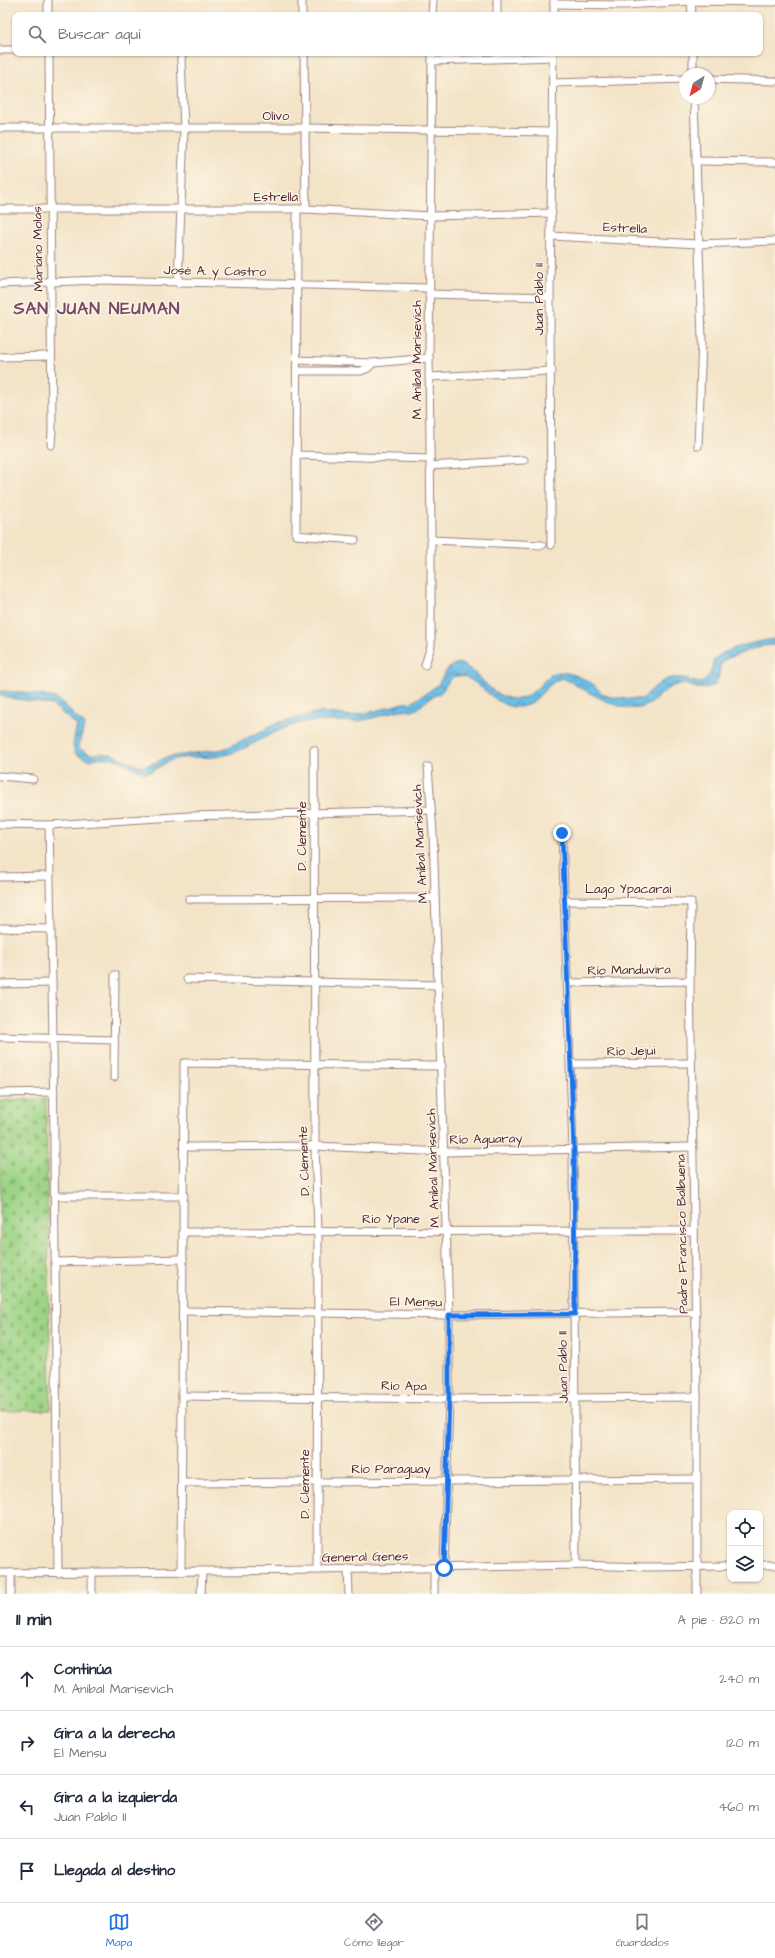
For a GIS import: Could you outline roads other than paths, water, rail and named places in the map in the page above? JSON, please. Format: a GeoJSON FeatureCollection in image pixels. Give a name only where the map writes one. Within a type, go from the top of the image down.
{"type":"FeatureCollection","features":[{"type":"Feature","properties":{"kind":"street"},"geometry":{"type":"LineString","coordinates":[[48,0],[48,12]]}},
{"type":"Feature","properties":{"kind":"street"},"geometry":{"type":"LineString","coordinates":[[302,0],[302,12]]}},
{"type":"Feature","properties":{"kind":"street"},"geometry":{"type":"LineString","coordinates":[[432,12],[433,0]]}},
{"type":"Feature","properties":{"kind":"street"},"geometry":{"type":"LineString","coordinates":[[497,0],[497,12]]}},
{"type":"Feature","properties":{"kind":"street"},"geometry":{"type":"LineString","coordinates":[[692,1],[692,12]]}},
{"type":"Feature","properties":{"kind":"street"},"geometry":{"type":"LineString","coordinates":[[554,2],[775,2]]}},
{"type":"Feature","properties":{"kind":"street"},"geometry":{"type":"LineString","coordinates":[[0,50],[12,50]]}},
{"type":"Feature","properties":{"kind":"street","name":"Mariano Molas"},"geometry":{"type":"LineString","coordinates":[[49,56],[49,209],[52,356],[50,445]]}},
{"type":"Feature","properties":{"kind":"street"},"geometry":{"type":"LineString","coordinates":[[178,283],[184,129],[182,56]]}},
{"type":"Feature","properties":{"kind":"street"},"geometry":{"type":"LineString","coordinates":[[304,56],[306,209]]}},
{"type":"Feature","properties":{"kind":"street"},"geometry":{"type":"LineString","coordinates":[[432,57],[496,56]]}},
{"type":"Feature","properties":{"kind":"street","name":"Juan Pablo II"},"geometry":{"type":"LineString","coordinates":[[551,545],[552,372],[550,297],[553,56]]}},
{"type":"Feature","properties":{"kind":"street"},"geometry":{"type":"LineString","coordinates":[[693,56],[693,68]]}},
{"type":"Feature","properties":{"kind":"street","name":"M. Anibal Marisevich"},"geometry":{"type":"LineString","coordinates":[[425,666],[431,646],[429,291],[432,57]]}},
{"type":"Feature","properties":{"kind":"street"},"geometry":{"type":"LineString","coordinates":[[553,83],[679,79]]}},
{"type":"Feature","properties":{"kind":"street"},"geometry":{"type":"LineString","coordinates":[[715,79],[775,81]]}},
{"type":"Feature","properties":{"kind":"street"},"geometry":{"type":"LineString","coordinates":[[694,104],[702,340],[698,446]]}},
{"type":"Feature","properties":{"kind":"street","name":"Olivo"},"geometry":{"type":"LineString","coordinates":[[0,128],[305,128],[552,132]]}},
{"type":"Feature","properties":{"kind":"street"},"geometry":{"type":"LineString","coordinates":[[696,161],[775,162]]}},
{"type":"Feature","properties":{"kind":"street","name":"Estrella"},"geometry":{"type":"LineString","coordinates":[[0,209],[306,209],[431,216],[552,213]]}},
{"type":"Feature","properties":{"kind":"street"},"geometry":{"type":"LineString","coordinates":[[297,209],[296,535],[355,540]]}},
{"type":"Feature","properties":{"kind":"street","name":"Estrella"},"geometry":{"type":"LineString","coordinates":[[551,236],[698,244],[775,241]]}},
{"type":"Feature","properties":{"kind":"street","name":"José A. y Castro"},"geometry":{"type":"LineString","coordinates":[[0,284],[51,283],[86,280],[178,283],[296,284],[550,297]]}},
{"type":"Feature","properties":{"kind":"street"},"geometry":{"type":"LineString","coordinates":[[0,357],[52,356]]}},
{"type":"Feature","properties":{"kind":"street"},"geometry":{"type":"LineString","coordinates":[[297,360],[373,363],[429,358]]}},
{"type":"Feature","properties":{"kind":"street"},"geometry":{"type":"LineString","coordinates":[[297,371],[361,371],[368,368],[373,363]]}},
{"type":"Feature","properties":{"kind":"street"},"geometry":{"type":"LineString","coordinates":[[429,377],[552,372]]}},
{"type":"Feature","properties":{"kind":"street"},"geometry":{"type":"LineString","coordinates":[[296,455],[430,463],[524,460]]}},
{"type":"Feature","properties":{"kind":"street"},"geometry":{"type":"LineString","coordinates":[[431,540],[542,545]]}},
{"type":"Feature","properties":{"kind":"street","name":"D. Clemente"},"geometry":{"type":"LineString","coordinates":[[314,750],[314,1064],[318,1231],[317,1570]]}},
{"type":"Feature","properties":{"kind":"street","name":"M. Anibal Marisevich"},"geometry":{"type":"LineString","coordinates":[[428,767],[442,1066],[449,1315],[449,1399],[444,1568]]}},
{"type":"Feature","properties":{"kind":"street"},"geometry":{"type":"LineString","coordinates":[[0,776],[33,779]]}},
{"type":"Feature","properties":{"kind":"street"},"geometry":{"type":"LineString","coordinates":[[0,824],[48,825],[190,816],[431,810]]}},
{"type":"Feature","properties":{"kind":"street"},"geometry":{"type":"LineString","coordinates":[[48,825],[54,1092],[58,1572]]}},
{"type":"Feature","properties":{"kind":"street","name":"Juan Pablo II"},"geometry":{"type":"LineString","coordinates":[[562,833],[574,1150],[576,1566]]}},
{"type":"Feature","properties":{"kind":"street"},"geometry":{"type":"LineString","coordinates":[[0,877],[49,876]]}},
{"type":"Feature","properties":{"kind":"street"},"geometry":{"type":"LineString","coordinates":[[189,899],[435,898]]}},
{"type":"Feature","properties":{"kind":"street","name":"Lago Ypacarai"},"geometry":{"type":"LineString","coordinates":[[564,901],[691,902]]}},
{"type":"Feature","properties":{"kind":"street","name":"Padre Francisco Balbuena"},"geometry":{"type":"LineString","coordinates":[[691,902],[690,981],[692,1147],[697,1397],[697,1594]]}},
{"type":"Feature","properties":{"kind":"street"},"geometry":{"type":"LineString","coordinates":[[0,928],[50,929]]}},
{"type":"Feature","properties":{"kind":"street"},"geometry":{"type":"LineString","coordinates":[[114,1077],[115,975]]}},
{"type":"Feature","properties":{"kind":"street"},"geometry":{"type":"LineString","coordinates":[[188,979],[438,985]]}},
{"type":"Feature","properties":{"kind":"street","name":"Río Manduvira"},"geometry":{"type":"LineString","coordinates":[[568,983],[690,981]]}},
{"type":"Feature","properties":{"kind":"street"},"geometry":{"type":"LineString","coordinates":[[0,984],[52,984]]}},
{"type":"Feature","properties":{"kind":"street"},"geometry":{"type":"LineString","coordinates":[[0,1037],[114,1040]]}},
{"type":"Feature","properties":{"kind":"street"},"geometry":{"type":"LineString","coordinates":[[181,1572],[184,1062],[442,1066]]}},
{"type":"Feature","properties":{"kind":"street","name":"Río Jejui"},"geometry":{"type":"LineString","coordinates":[[571,1064],[691,1062]]}},
{"type":"Feature","properties":{"kind":"street"},"geometry":{"type":"LineString","coordinates":[[0,1093],[54,1092]]}},
{"type":"Feature","properties":{"kind":"street","name":"Río Aguaray"},"geometry":{"type":"LineString","coordinates":[[184,1147],[315,1146],[445,1152],[692,1147]]}},
{"type":"Feature","properties":{"kind":"street"},"geometry":{"type":"LineString","coordinates":[[55,1196],[184,1196]]}},
{"type":"Feature","properties":{"kind":"street","name":"Río Ypane"},"geometry":{"type":"LineString","coordinates":[[183,1232],[694,1231]]}},
{"type":"Feature","properties":{"kind":"street"},"geometry":{"type":"LineString","coordinates":[[55,1262],[183,1259]]}},
{"type":"Feature","properties":{"kind":"street","name":"El Mensu"},"geometry":{"type":"LineString","coordinates":[[183,1311],[449,1315],[696,1312]]}},
{"type":"Feature","properties":{"kind":"street","name":"Río Apa"},"geometry":{"type":"LineString","coordinates":[[182,1396],[317,1396],[449,1399],[697,1397]]}},
{"type":"Feature","properties":{"kind":"street","name":"Río Paraguay"},"geometry":{"type":"LineString","coordinates":[[182,1483],[697,1479]]}},
{"type":"Feature","properties":{"kind":"street"},"geometry":{"type":"LineString","coordinates":[[763,1565],[775,1565]]}},
{"type":"Feature","properties":{"kind":"street","name":"General Genes"},"geometry":{"type":"LineString","coordinates":[[0,1573],[348,1570],[576,1566],[727,1566]]}},
{"type":"Feature","properties":{"kind":"street"},"geometry":{"type":"LineString","coordinates":[[434,1568],[434,1594]]}},
{"type":"Feature","properties":{"kind":"street"},"geometry":{"type":"LineString","coordinates":[[348,1570],[349,1594]]}},
{"type":"Feature","properties":{"kind":"street"},"geometry":{"type":"LineString","coordinates":[[201,1594],[202,1571]]}},
{"type":"Feature","properties":{"kind":"street"},"geometry":{"type":"LineString","coordinates":[[92,1572],[92,1594]]}},
{"type":"Feature","properties":{"kind":"street"},"geometry":{"type":"LineString","coordinates":[[11,1573],[11,1594]]}},
{"type":"Feature","properties":{"kind":"water"},"geometry":{"type":"Polygon","coordinates":[[[775,639],[775,645],[761,646],[723,660],[715,685],[695,688],[684,684],[674,685],[648,705],[639,708],[628,708],[617,705],[593,695],[563,678],[556,680],[530,703],[524,706],[508,706],[500,702],[478,684],[463,676],[456,676],[450,680],[441,692],[429,699],[419,708],[412,711],[400,710],[359,721],[318,721],[301,723],[284,728],[230,754],[215,757],[175,759],[145,773],[121,761],[111,758],[102,757],[89,760],[75,753],[73,745],[77,725],[52,705],[0,696],[0,691],[23,692],[55,698],[63,703],[74,716],[85,724],[79,743],[79,749],[91,754],[111,754],[142,767],[167,757],[224,749],[280,722],[320,712],[351,716],[403,703],[413,702],[438,685],[446,671],[453,665],[459,663],[466,666],[494,691],[508,698],[517,699],[525,697],[548,677],[554,673],[560,672],[582,678],[594,685],[605,695],[642,699],[660,683],[670,678],[682,678],[696,682],[704,682],[712,670],[714,660],[721,654],[744,645],[775,639]]]}},
{"type":"Feature","properties":{"kind":"waterway"},"geometry":{"type":"LineString","coordinates":[[100,758],[112,758]]}},
{"type":"Feature","properties":{"kind":"district","name":"SAN JUAN NEUMAN"},"geometry":{"type":"Point","coordinates":[97,309]}}]}
